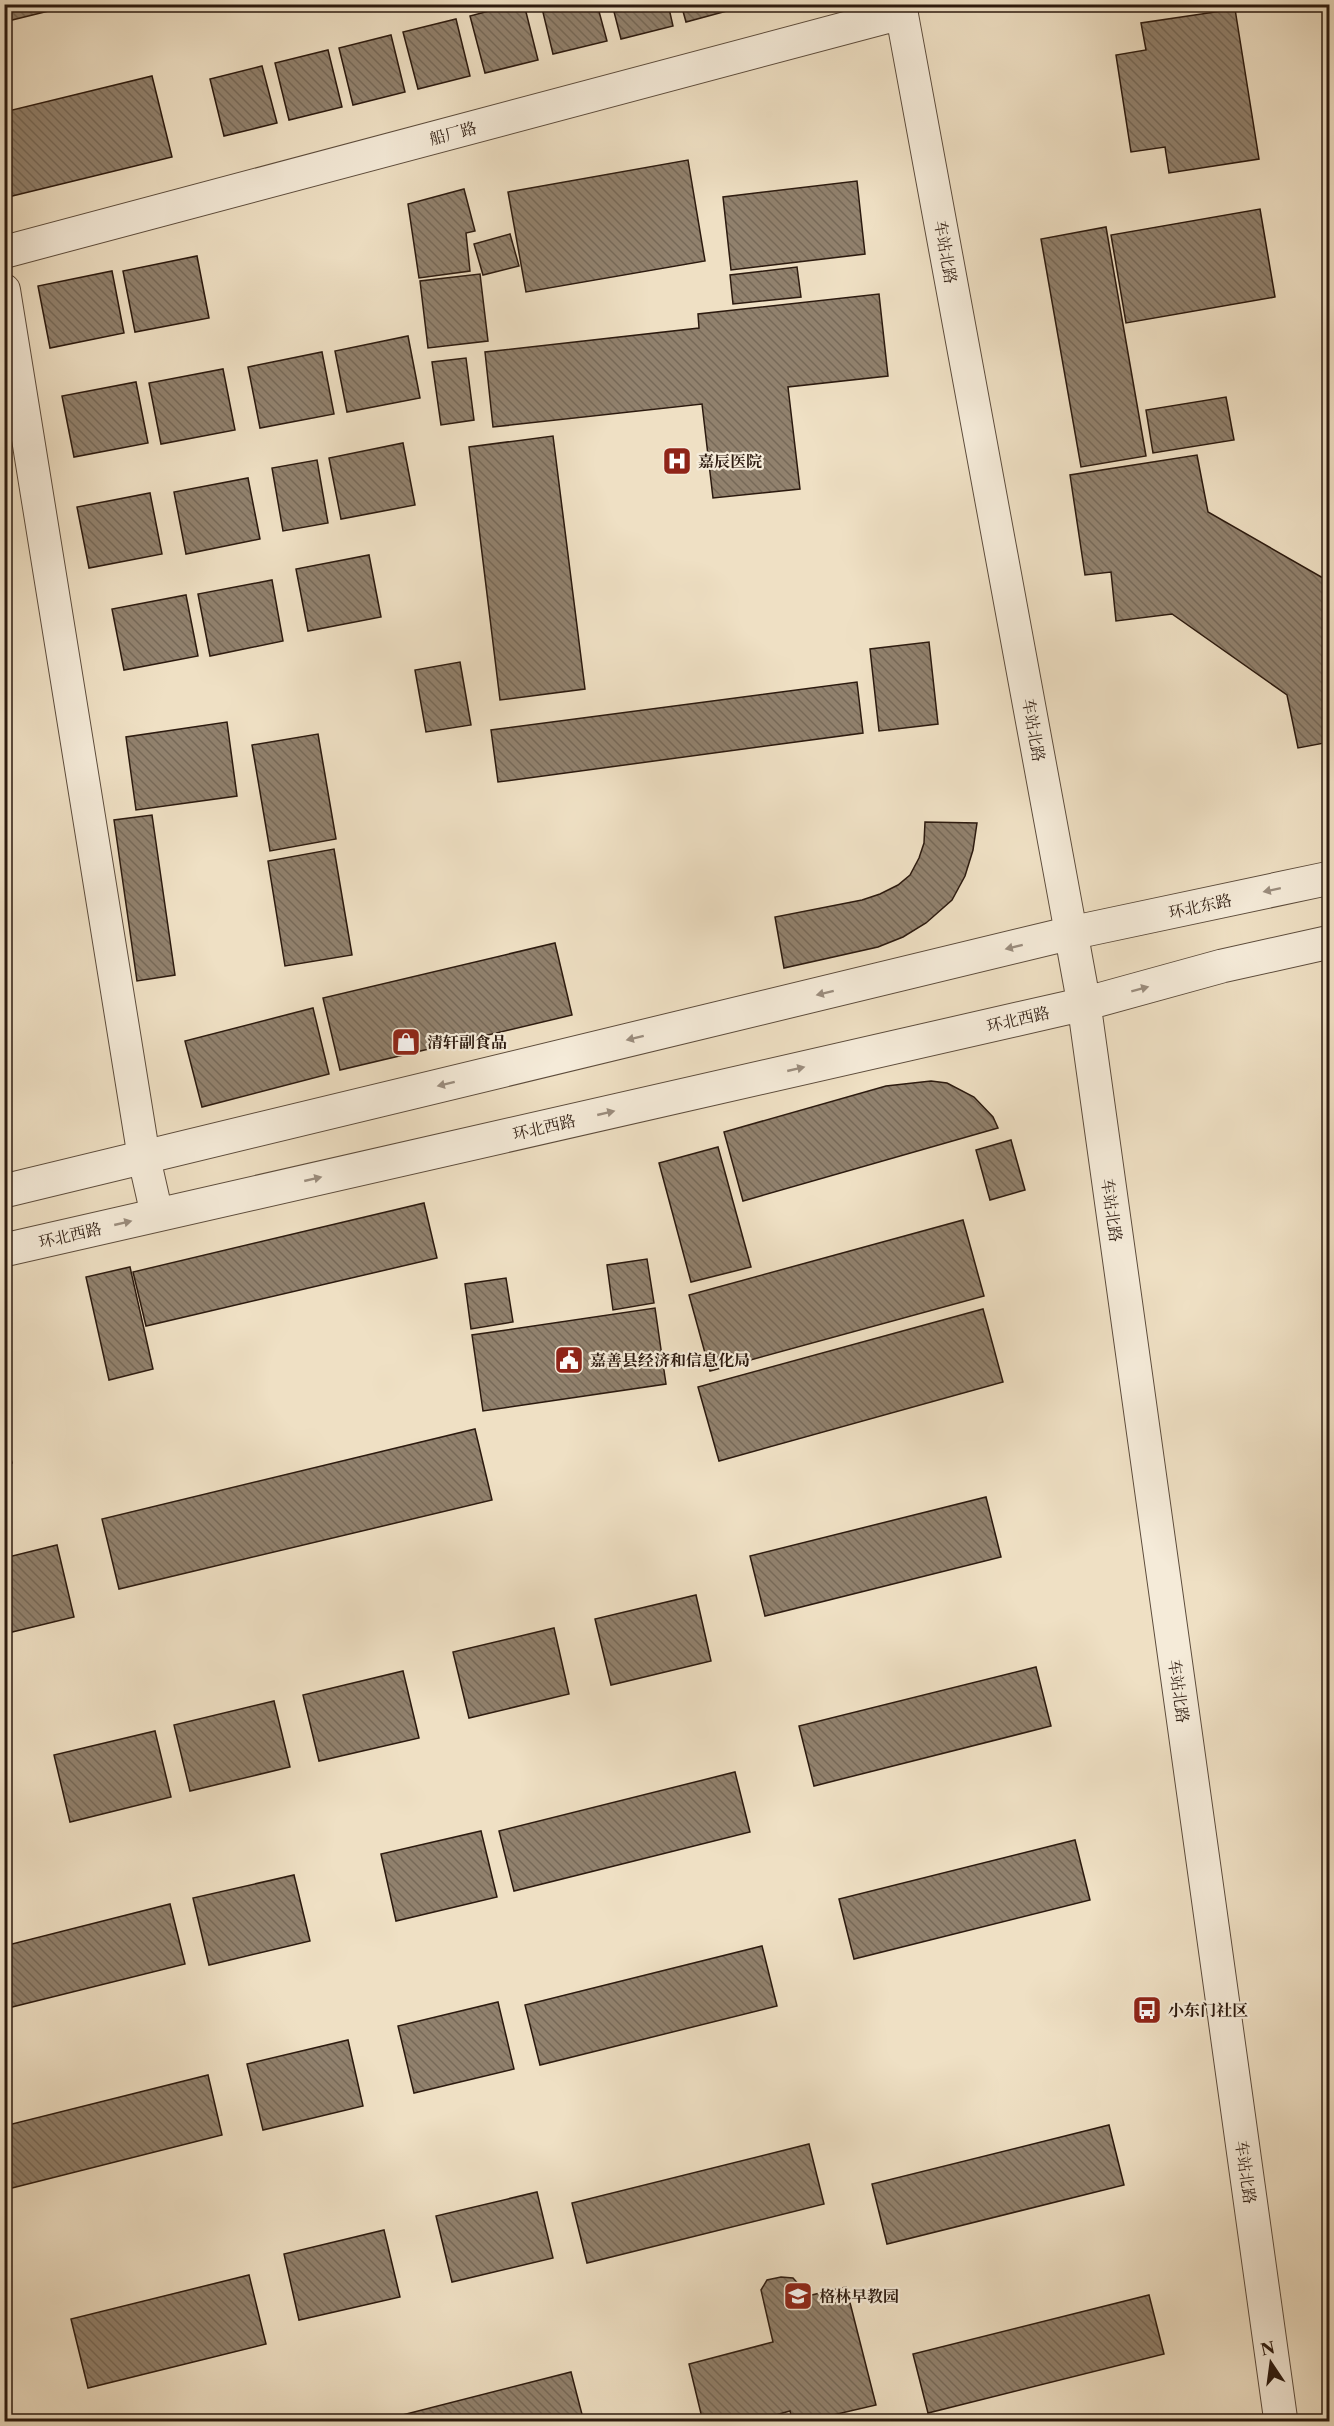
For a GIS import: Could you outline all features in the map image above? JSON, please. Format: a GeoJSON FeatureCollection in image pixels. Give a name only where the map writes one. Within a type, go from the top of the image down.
{"type":"FeatureCollection","features":[{"type":"Feature","properties":{"kind":"street","name":"船厂路"},"geometry":{"type":"LineString","coordinates":[[4,252],[901,9]]}},
{"type":"Feature","properties":{"kind":"street","name":"车站北路"},"geometry":{"type":"LineString","coordinates":[[901,9],[1084,1004],[1281,2421]]}},
{"type":"Feature","properties":{"kind":"street"},"geometry":{"type":"LineString","coordinates":[[4,290],[144,1158],[157,1215]]}},
{"type":"Feature","properties":{"kind":"street","name":"环北东路"},"geometry":{"type":"LineString","coordinates":[[1071,933],[1329,878]]}},
{"type":"Feature","properties":{"kind":"street"},"geometry":{"type":"LineString","coordinates":[[4,1191],[1071,933]]}},
{"type":"Feature","properties":{"kind":"street"},"geometry":{"type":"LineString","coordinates":[[1084,1004],[1222,966],[1329,942]]}},
{"type":"Feature","properties":{"kind":"street","name":"环北西路"},"geometry":{"type":"LineString","coordinates":[[4,1250],[1084,1004]]}},
{"type":"Feature","properties":{"kind":"building"},"geometry":{"type":"Polygon","coordinates":[[[4,4],[77,4],[4,22],[4,4]]]}},
{"type":"Feature","properties":{"kind":"building"},"geometry":{"type":"Polygon","coordinates":[[[524,4],[538,60],[485,73],[470,16],[524,4]]]}},
{"type":"Feature","properties":{"kind":"building"},"geometry":{"type":"Polygon","coordinates":[[[541,4],[597,4],[607,41],[553,54],[541,4]]]}},
{"type":"Feature","properties":{"kind":"building"},"geometry":{"type":"Polygon","coordinates":[[[612,4],[668,4],[673,26],[621,39],[612,4]]]}},
{"type":"Feature","properties":{"kind":"building"},"geometry":{"type":"Polygon","coordinates":[[[681,4],[737,4],[738,8],[686,22],[681,4]]]}},
{"type":"Feature","properties":{"kind":"building"},"geometry":{"type":"Polygon","coordinates":[[[1235,9],[1259,159],[1169,173],[1165,147],[1131,152],[1116,55],[1146,50],[1141,23],[1235,9]]]}},
{"type":"Feature","properties":{"kind":"building"},"geometry":{"type":"Polygon","coordinates":[[[456,19],[470,76],[418,89],[403,32],[456,19]]]}},
{"type":"Feature","properties":{"kind":"building"},"geometry":{"type":"Polygon","coordinates":[[[391,35],[405,92],[353,105],[339,48],[391,35]]]}},
{"type":"Feature","properties":{"kind":"building"},"geometry":{"type":"Polygon","coordinates":[[[328,50],[342,107],[289,120],[275,63],[328,50]]]}},
{"type":"Feature","properties":{"kind":"building"},"geometry":{"type":"Polygon","coordinates":[[[262,66],[277,123],[224,136],[210,79],[262,66]]]}},
{"type":"Feature","properties":{"kind":"building"},"geometry":{"type":"Polygon","coordinates":[[[152,76],[172,157],[4,198],[4,112],[152,76]]]}},
{"type":"Feature","properties":{"kind":"building"},"geometry":{"type":"Polygon","coordinates":[[[688,160],[705,261],[526,292],[508,192],[688,160]]]}},
{"type":"Feature","properties":{"kind":"building"},"geometry":{"type":"Polygon","coordinates":[[[857,181],[865,254],[731,270],[723,197],[857,181]]]}},
{"type":"Feature","properties":{"kind":"building"},"geometry":{"type":"Polygon","coordinates":[[[464,189],[475,231],[466,233],[470,271],[419,278],[408,204],[464,189]]]}},
{"type":"Feature","properties":{"kind":"building"},"geometry":{"type":"Polygon","coordinates":[[[1260,209],[1275,297],[1126,323],[1111,235],[1260,209]]]}},
{"type":"Feature","properties":{"kind":"building"},"geometry":{"type":"Polygon","coordinates":[[[1106,227],[1146,456],[1081,467],[1041,239],[1106,227]]]}},
{"type":"Feature","properties":{"kind":"building"},"geometry":{"type":"Polygon","coordinates":[[[510,234],[519,266],[483,275],[474,244],[510,234]]]}},
{"type":"Feature","properties":{"kind":"building"},"geometry":{"type":"Polygon","coordinates":[[[197,256],[209,318],[135,332],[123,271],[197,256]]]}},
{"type":"Feature","properties":{"kind":"building"},"geometry":{"type":"Polygon","coordinates":[[[797,267],[801,297],[733,304],[730,275],[797,267]]]}},
{"type":"Feature","properties":{"kind":"building"},"geometry":{"type":"Polygon","coordinates":[[[112,271],[124,333],[50,348],[38,286],[112,271]]]}},
{"type":"Feature","properties":{"kind":"building"},"geometry":{"type":"Polygon","coordinates":[[[480,274],[488,341],[428,348],[420,281],[480,274]]]}},
{"type":"Feature","properties":{"kind":"building"},"geometry":{"type":"Polygon","coordinates":[[[879,294],[888,376],[788,387],[800,489],[713,498],[702,404],[493,427],[485,352],[699,328],[698,314],[879,294]]]}},
{"type":"Feature","properties":{"kind":"building"},"geometry":{"type":"Polygon","coordinates":[[[408,336],[420,398],[347,412],[335,351],[408,336]]]}},
{"type":"Feature","properties":{"kind":"building"},"geometry":{"type":"Polygon","coordinates":[[[322,352],[334,414],[260,428],[248,367],[322,352]]]}},
{"type":"Feature","properties":{"kind":"building"},"geometry":{"type":"Polygon","coordinates":[[[466,358],[474,420],[441,425],[432,362],[466,358]]]}},
{"type":"Feature","properties":{"kind":"building"},"geometry":{"type":"Polygon","coordinates":[[[223,369],[235,430],[161,444],[149,383],[223,369]]]}},
{"type":"Feature","properties":{"kind":"building"},"geometry":{"type":"Polygon","coordinates":[[[136,382],[148,443],[74,457],[62,396],[136,382]]]}},
{"type":"Feature","properties":{"kind":"building"},"geometry":{"type":"Polygon","coordinates":[[[1226,397],[1234,440],[1153,453],[1146,410],[1226,397]]]}},
{"type":"Feature","properties":{"kind":"building"},"geometry":{"type":"Polygon","coordinates":[[[553,436],[585,689],[500,700],[469,447],[553,436]]]}},
{"type":"Feature","properties":{"kind":"building"},"geometry":{"type":"Polygon","coordinates":[[[403,443],[415,505],[341,519],[329,458],[403,443]]]}},
{"type":"Feature","properties":{"kind":"building"},"geometry":{"type":"Polygon","coordinates":[[[1197,455],[1208,512],[1330,582],[1330,609],[1323,610],[1330,640],[1330,742],[1298,748],[1287,695],[1172,614],[1116,621],[1111,572],[1085,575],[1070,475],[1197,455]]]}},
{"type":"Feature","properties":{"kind":"building"},"geometry":{"type":"Polygon","coordinates":[[[317,460],[328,523],[283,531],[272,468],[317,460]]]}},
{"type":"Feature","properties":{"kind":"building"},"geometry":{"type":"Polygon","coordinates":[[[248,478],[260,539],[186,554],[174,492],[248,478]]]}},
{"type":"Feature","properties":{"kind":"building"},"geometry":{"type":"Polygon","coordinates":[[[150,493],[162,554],[89,568],[77,507],[150,493]]]}},
{"type":"Feature","properties":{"kind":"building"},"geometry":{"type":"Polygon","coordinates":[[[369,555],[381,617],[308,631],[296,569],[369,555]]]}},
{"type":"Feature","properties":{"kind":"building"},"geometry":{"type":"Polygon","coordinates":[[[272,580],[283,641],[210,656],[198,594],[272,580]]]}},
{"type":"Feature","properties":{"kind":"building"},"geometry":{"type":"Polygon","coordinates":[[[186,595],[198,656],[124,670],[112,609],[186,595]]]}},
{"type":"Feature","properties":{"kind":"building"},"geometry":{"type":"Polygon","coordinates":[[[929,642],[938,724],[879,731],[870,649],[929,642]]]}},
{"type":"Feature","properties":{"kind":"building"},"geometry":{"type":"Polygon","coordinates":[[[460,662],[471,725],[426,732],[415,670],[460,662]]]}},
{"type":"Feature","properties":{"kind":"building"},"geometry":{"type":"Polygon","coordinates":[[[857,682],[863,733],[498,782],[491,730],[857,682]]]}},
{"type":"Feature","properties":{"kind":"building"},"geometry":{"type":"Polygon","coordinates":[[[227,722],[237,796],[136,810],[126,737],[227,722]]]}},
{"type":"Feature","properties":{"kind":"building"},"geometry":{"type":"Polygon","coordinates":[[[318,734],[336,839],[270,851],[252,745],[318,734]]]}},
{"type":"Feature","properties":{"kind":"building"},"geometry":{"type":"Polygon","coordinates":[[[152,815],[175,975],[137,981],[114,820],[152,815]]]}},
{"type":"Feature","properties":{"kind":"building"},"geometry":{"type":"Polygon","coordinates":[[[925,822],[977,823],[973,850],[965,876],[952,900],[926,923],[903,937],[878,947],[784,968],[775,917],[862,900],[898,885],[910,875],[919,858],[924,843],[925,822]]]}},
{"type":"Feature","properties":{"kind":"building"},"geometry":{"type":"Polygon","coordinates":[[[334,849],[352,955],[285,966],[268,861],[334,849]]]}},
{"type":"Feature","properties":{"kind":"building"},"geometry":{"type":"Polygon","coordinates":[[[555,943],[572,1015],[340,1070],[323,998],[555,943]]]}},
{"type":"Feature","properties":{"kind":"building"},"geometry":{"type":"Polygon","coordinates":[[[313,1008],[329,1074],[202,1107],[185,1041],[313,1008]]]}},
{"type":"Feature","properties":{"kind":"building"},"geometry":{"type":"Polygon","coordinates":[[[931,1081],[947,1083],[974,1097],[993,1117],[998,1128],[743,1201],[724,1132],[886,1086],[931,1081]]]}},
{"type":"Feature","properties":{"kind":"building"},"geometry":{"type":"Polygon","coordinates":[[[1011,1140],[1025,1190],[990,1200],[976,1150],[1011,1140]]]}},
{"type":"Feature","properties":{"kind":"building"},"geometry":{"type":"Polygon","coordinates":[[[718,1147],[751,1267],[691,1282],[659,1163],[718,1147]]]}},
{"type":"Feature","properties":{"kind":"building"},"geometry":{"type":"Polygon","coordinates":[[[424,1203],[437,1258],[146,1326],[133,1272],[424,1203]]]}},
{"type":"Feature","properties":{"kind":"building"},"geometry":{"type":"Polygon","coordinates":[[[963,1220],[984,1296],[710,1371],[689,1295],[963,1220]]]}},
{"type":"Feature","properties":{"kind":"building"},"geometry":{"type":"Polygon","coordinates":[[[647,1259],[654,1303],[613,1310],[607,1265],[647,1259]]]}},
{"type":"Feature","properties":{"kind":"building"},"geometry":{"type":"Polygon","coordinates":[[[130,1267],[153,1369],[109,1380],[86,1277],[130,1267]]]}},
{"type":"Feature","properties":{"kind":"building"},"geometry":{"type":"Polygon","coordinates":[[[506,1278],[513,1322],[471,1329],[465,1284],[506,1278]]]}},
{"type":"Feature","properties":{"kind":"building","name":"嘉善县经济和信息化局"},"geometry":{"type":"Polygon","coordinates":[[[655,1308],[666,1384],[483,1411],[472,1335],[655,1308]]]}},
{"type":"Feature","properties":{"kind":"building"},"geometry":{"type":"Polygon","coordinates":[[[983,1309],[1003,1382],[719,1461],[698,1387],[983,1309]]]}},
{"type":"Feature","properties":{"kind":"building"},"geometry":{"type":"Polygon","coordinates":[[[475,1429],[492,1500],[119,1589],[102,1519],[475,1429]]]}},
{"type":"Feature","properties":{"kind":"building"},"geometry":{"type":"Polygon","coordinates":[[[4,1431],[12,1463],[4,1465],[4,1431]]]}},
{"type":"Feature","properties":{"kind":"building"},"geometry":{"type":"Polygon","coordinates":[[[986,1497],[1001,1557],[765,1616],[750,1556],[986,1497]]]}},
{"type":"Feature","properties":{"kind":"building"},"geometry":{"type":"Polygon","coordinates":[[[57,1545],[74,1617],[4,1634],[4,1558],[57,1545]]]}},
{"type":"Feature","properties":{"kind":"building"},"geometry":{"type":"Polygon","coordinates":[[[696,1595],[711,1661],[611,1685],[595,1619],[696,1595]]]}},
{"type":"Feature","properties":{"kind":"building"},"geometry":{"type":"Polygon","coordinates":[[[554,1628],[569,1694],[469,1718],[453,1652],[554,1628]]]}},
{"type":"Feature","properties":{"kind":"building"},"geometry":{"type":"Polygon","coordinates":[[[1036,1667],[1051,1726],[814,1786],[799,1726],[1036,1667]]]}},
{"type":"Feature","properties":{"kind":"building"},"geometry":{"type":"Polygon","coordinates":[[[403,1671],[419,1738],[319,1761],[303,1695],[403,1671]]]}},
{"type":"Feature","properties":{"kind":"building"},"geometry":{"type":"Polygon","coordinates":[[[274,1701],[290,1767],[190,1791],[174,1725],[274,1701]]]}},
{"type":"Feature","properties":{"kind":"building"},"geometry":{"type":"Polygon","coordinates":[[[155,1731],[171,1797],[70,1822],[54,1755],[155,1731]]]}},
{"type":"Feature","properties":{"kind":"building"},"geometry":{"type":"Polygon","coordinates":[[[735,1772],[750,1832],[514,1891],[499,1831],[735,1772]]]}},
{"type":"Feature","properties":{"kind":"building"},"geometry":{"type":"Polygon","coordinates":[[[481,1831],[497,1897],[396,1921],[381,1854],[481,1831]]]}},
{"type":"Feature","properties":{"kind":"building"},"geometry":{"type":"Polygon","coordinates":[[[1075,1840],[1090,1900],[854,1959],[839,1899],[1075,1840]]]}},
{"type":"Feature","properties":{"kind":"building"},"geometry":{"type":"Polygon","coordinates":[[[294,1875],[310,1941],[209,1965],[193,1898],[294,1875]]]}},
{"type":"Feature","properties":{"kind":"building"},"geometry":{"type":"Polygon","coordinates":[[[170,1904],[185,1964],[4,2009],[4,1946],[170,1904]]]}},
{"type":"Feature","properties":{"kind":"building"},"geometry":{"type":"Polygon","coordinates":[[[762,1946],[777,2006],[540,2065],[525,2005],[762,1946]]]}},
{"type":"Feature","properties":{"kind":"building"},"geometry":{"type":"Polygon","coordinates":[[[498,2002],[514,2069],[414,2093],[398,2026],[498,2002]]]}},
{"type":"Feature","properties":{"kind":"building"},"geometry":{"type":"Polygon","coordinates":[[[348,2040],[363,2106],[263,2130],[247,2064],[348,2040]]]}},
{"type":"Feature","properties":{"kind":"building"},"geometry":{"type":"Polygon","coordinates":[[[208,2075],[222,2135],[4,2190],[4,2126],[208,2075]]]}},
{"type":"Feature","properties":{"kind":"building"},"geometry":{"type":"Polygon","coordinates":[[[1109,2125],[1124,2185],[887,2244],[872,2184],[1109,2125]]]}},
{"type":"Feature","properties":{"kind":"building"},"geometry":{"type":"Polygon","coordinates":[[[809,2144],[824,2204],[587,2263],[572,2203],[809,2144]]]}},
{"type":"Feature","properties":{"kind":"building"},"geometry":{"type":"Polygon","coordinates":[[[537,2192],[553,2258],[452,2282],[436,2216],[537,2192]]]}},
{"type":"Feature","properties":{"kind":"building"},"geometry":{"type":"Polygon","coordinates":[[[384,2230],[400,2297],[299,2320],[284,2254],[384,2230]]]}},
{"type":"Feature","properties":{"kind":"building"},"geometry":{"type":"Polygon","coordinates":[[[249,2275],[266,2344],[88,2388],[71,2319],[249,2275]]]}},
{"type":"Feature","properties":{"kind":"building"},"geometry":{"type":"Polygon","coordinates":[[[781,2277],[793,2278],[801,2287],[803,2297],[846,2287],[876,2405],[803,2422],[793,2422],[790,2411],[750,2422],[703,2422],[689,2364],[773,2342],[761,2290],[767,2280],[781,2277]]]}},
{"type":"Feature","properties":{"kind":"building"},"geometry":{"type":"Polygon","coordinates":[[[1149,2295],[1164,2354],[928,2413],[913,2354],[1149,2295]]]}},
{"type":"Feature","properties":{"kind":"building"},"geometry":{"type":"Polygon","coordinates":[[[571,2372],[584,2422],[375,2422],[571,2372]]]}},
{"type":"Feature","properties":{"kind":"place","name":"嘉辰医院"},"geometry":{"type":"Point","coordinates":[677,461]}},
{"type":"Feature","properties":{"kind":"place","name":"清轩副食品"},"geometry":{"type":"Point","coordinates":[406,1042]}},
{"type":"Feature","properties":{"kind":"place","name":"嘉善县经济和信息化局"},"geometry":{"type":"Point","coordinates":[569,1360]}},
{"type":"Feature","properties":{"kind":"place","name":"小东门社区"},"geometry":{"type":"Point","coordinates":[1147,2010]}},
{"type":"Feature","properties":{"kind":"place","name":"格林早教园"},"geometry":{"type":"Point","coordinates":[798,2296]}}]}
